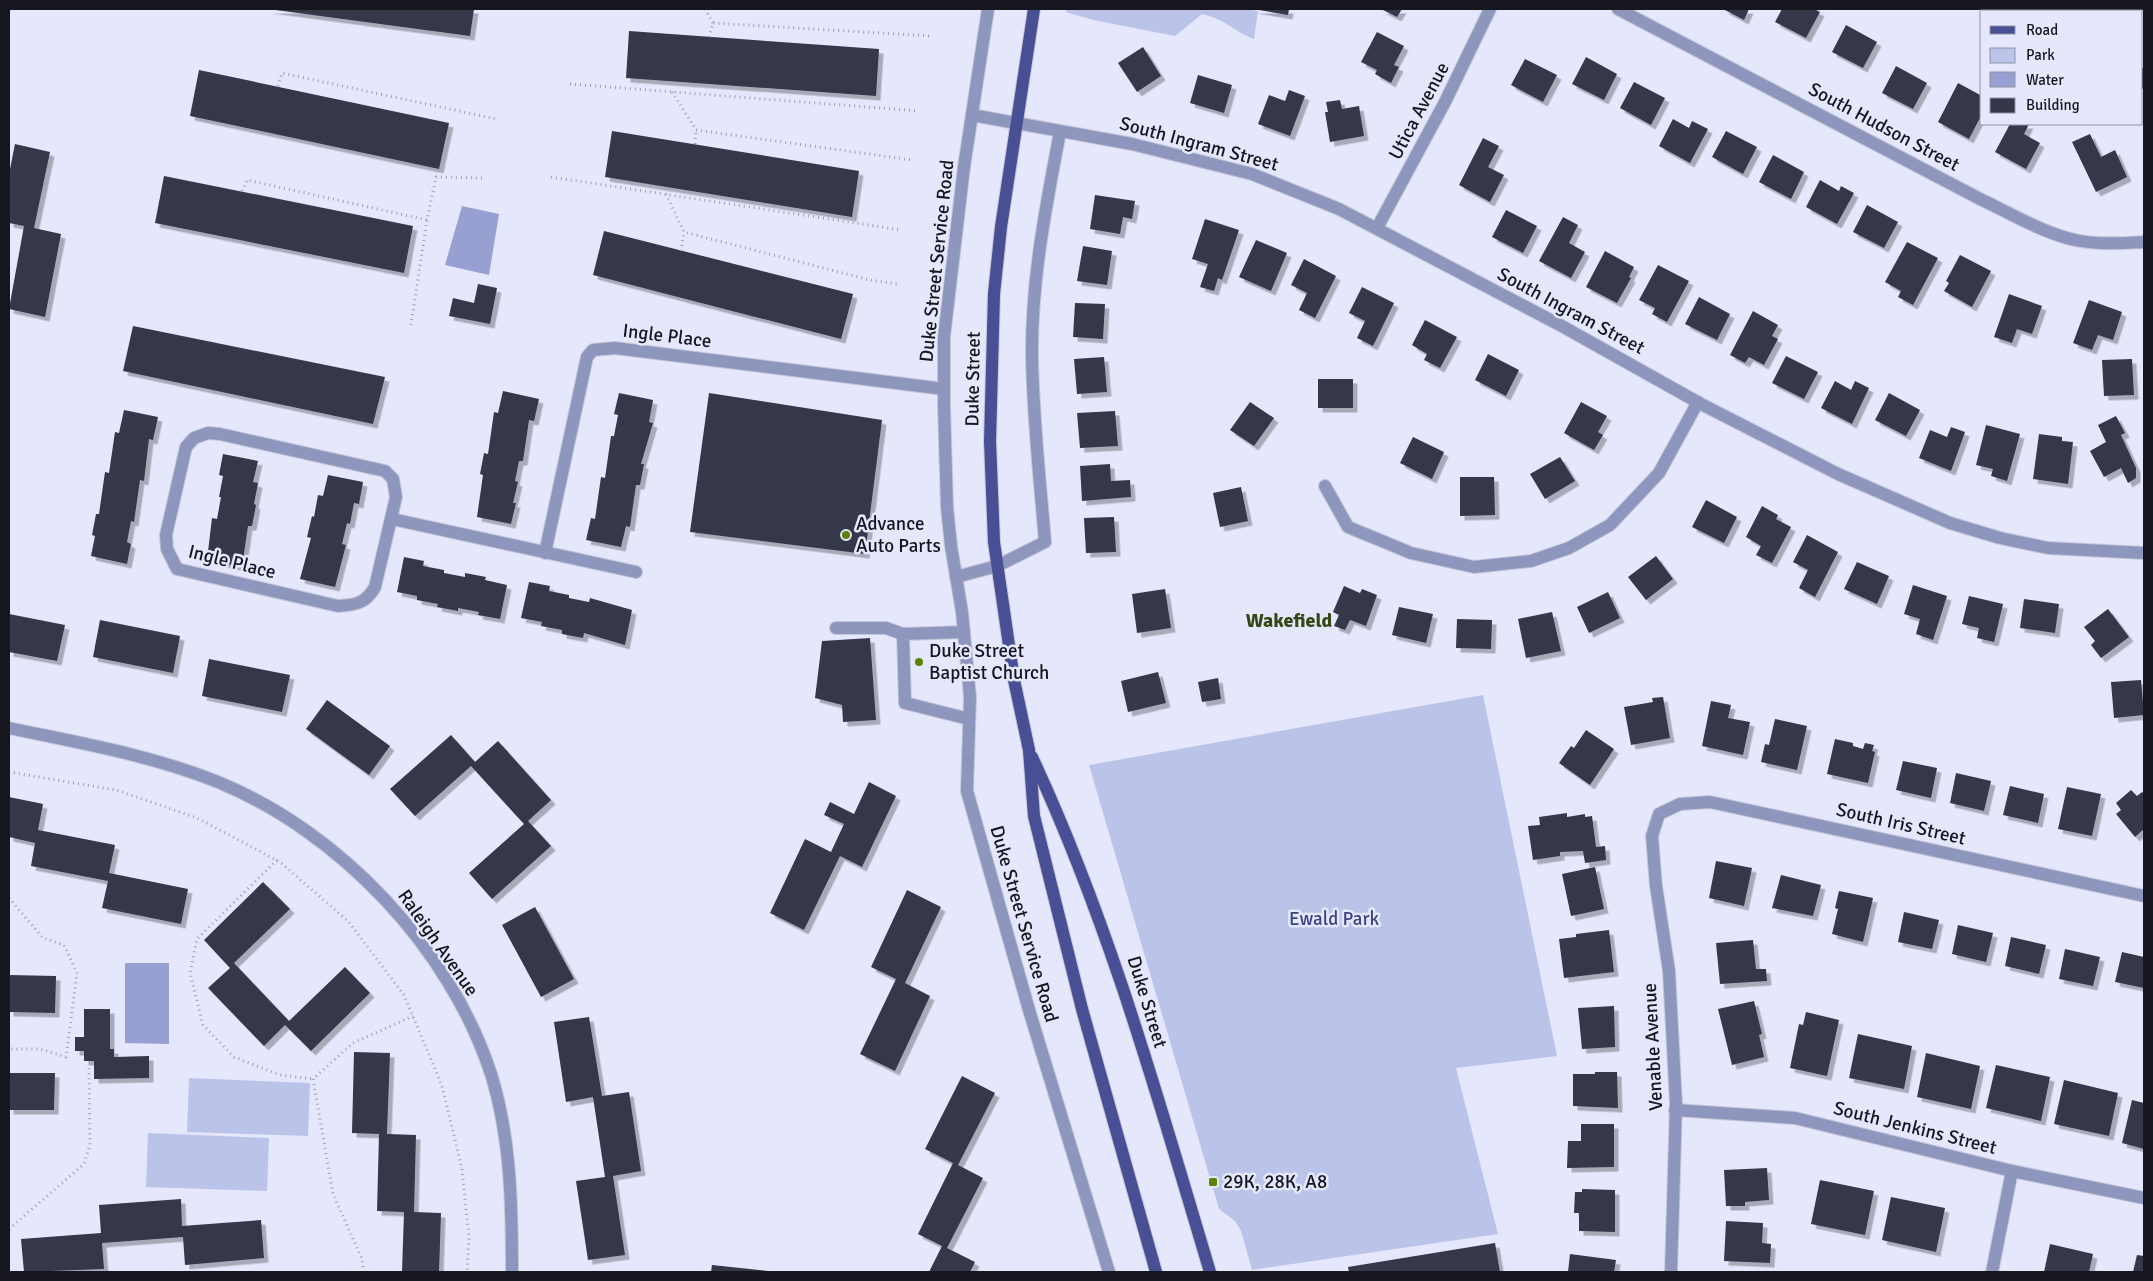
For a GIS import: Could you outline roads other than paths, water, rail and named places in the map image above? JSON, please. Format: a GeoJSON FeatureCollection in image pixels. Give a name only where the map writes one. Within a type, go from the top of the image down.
{"type":"FeatureCollection","features":[{"type":"Feature","properties":{"kind":"main road","name":"Duke Street"},"geometry":{"type":"LineString","coordinates":[[1034,9],[1001,227],[991,360],[991,488],[997,566],[1014,680],[1029,750],[1036,826],[1082,1009],[1156,1272]]}},
{"type":"Feature","properties":{"kind":"main road","name":"Duke Street"},"geometry":{"type":"LineString","coordinates":[[1029,750],[1056,807],[1107,938],[1210,1272]]}},
{"type":"Feature","properties":{"kind":"street","name":"Duke Street Service Road"},"geometry":{"type":"LineString","coordinates":[[988,9],[949,281],[944,336],[947,507],[964,632],[970,697],[967,791],[1025,997],[1108,1272]]}},
{"type":"Feature","properties":{"kind":"street","name":"Utica Avenue"},"geometry":{"type":"LineString","coordinates":[[1378,228],[1445,102],[1490,9]]}},
{"type":"Feature","properties":{"kind":"street","name":"South Hudson Street"},"geometry":{"type":"LineString","coordinates":[[1618,9],[1963,190],[2035,225],[2075,240],[2109,243],[2144,242]]}},
{"type":"Feature","properties":{"kind":"street","name":"South Ingram Street"},"geometry":{"type":"LineString","coordinates":[[972,115],[1017,125],[1132,144],[1252,174],[1339,209],[1378,228],[1560,325],[1698,402],[1838,474],[1950,523],[2000,538],[2048,548],[2144,553]]}},
{"type":"Feature","properties":{"kind":"street"},"geometry":{"type":"LineString","coordinates":[[956,577],[997,566],[1045,542],[1032,356],[1034,317],[1047,202],[1060,132]]}},
{"type":"Feature","properties":{"kind":"street","name":"Ingle Place"},"geometry":{"type":"LineString","coordinates":[[545,553],[587,356],[593,350],[615,348],[944,389]]}},
{"type":"Feature","properties":{"kind":"street"},"geometry":{"type":"LineString","coordinates":[[1325,486],[1348,527],[1411,553],[1474,566],[1531,561],[1569,548],[1610,525],[1659,473],[1698,402]]}},
{"type":"Feature","properties":{"kind":"street","name":"Ingle Place"},"geometry":{"type":"LineString","coordinates":[[208,433],[385,470],[395,487],[392,519],[376,587],[370,597],[359,604],[338,606],[182,571],[172,563],[167,549],[166,535],[186,447],[194,438],[208,433]]}},
{"type":"Feature","properties":{"kind":"street"},"geometry":{"type":"LineString","coordinates":[[392,519],[636,572]]}},
{"type":"Feature","properties":{"kind":"street"},"geometry":{"type":"LineString","coordinates":[[836,628],[886,628],[904,634],[964,632]]}},
{"type":"Feature","properties":{"kind":"street"},"geometry":{"type":"LineString","coordinates":[[904,634],[905,703],[969,720]]}},
{"type":"Feature","properties":{"kind":"street","name":"Raleigh Avenue"},"geometry":{"type":"LineString","coordinates":[[9,728],[139,756],[217,782],[268,806],[301,826],[347,861],[382,897],[404,921],[456,996],[491,1076],[509,1179],[512,1272]]}},
{"type":"Feature","properties":{"kind":"street","name":"South Iris Street"},"geometry":{"type":"LineString","coordinates":[[1657,822],[1659,814],[1680,804],[1710,802],[2144,896]]}},
{"type":"Feature","properties":{"kind":"street","name":"Venable Avenue"},"geometry":{"type":"LineString","coordinates":[[1657,822],[1652,836],[1656,886],[1669,971],[1676,1110],[1671,1272]]}},
{"type":"Feature","properties":{"kind":"street","name":"South Jenkins Street"},"geometry":{"type":"LineString","coordinates":[[1676,1110],[1795,1118],[2012,1171],[2144,1198]]}},
{"type":"Feature","properties":{"kind":"street"},"geometry":{"type":"LineString","coordinates":[[1992,1272],[2012,1171]]}},
{"type":"Feature","properties":{"kind":"water"},"geometry":{"type":"Polygon","coordinates":[[[462,206],[499,214],[489,275],[445,265],[462,206]]]}},
{"type":"Feature","properties":{"kind":"water"},"geometry":{"type":"Polygon","coordinates":[[[125,963],[169,963],[169,1044],[125,1043],[125,963]]]}},
{"type":"Feature","properties":{"kind":"place","name":"Advance Auto Parts"},"geometry":{"type":"Point","coordinates":[846,535]}},
{"type":"Feature","properties":{"kind":"place","name":"Duke Street Baptist Church"},"geometry":{"type":"Point","coordinates":[919,662]}},
{"type":"Feature","properties":{"kind":"place","name":"29K, 28K, A8"},"geometry":{"type":"Point","coordinates":[1213,1182]}},
{"type":"Feature","properties":{"kind":"district","name":"Wakefield"},"geometry":{"type":"Point","coordinates":[1289,620]}},
{"type":"Feature","properties":{"kind":"park label","name":"Ewald Park"},"geometry":{"type":"Point","coordinates":[1334,919]}}]}
